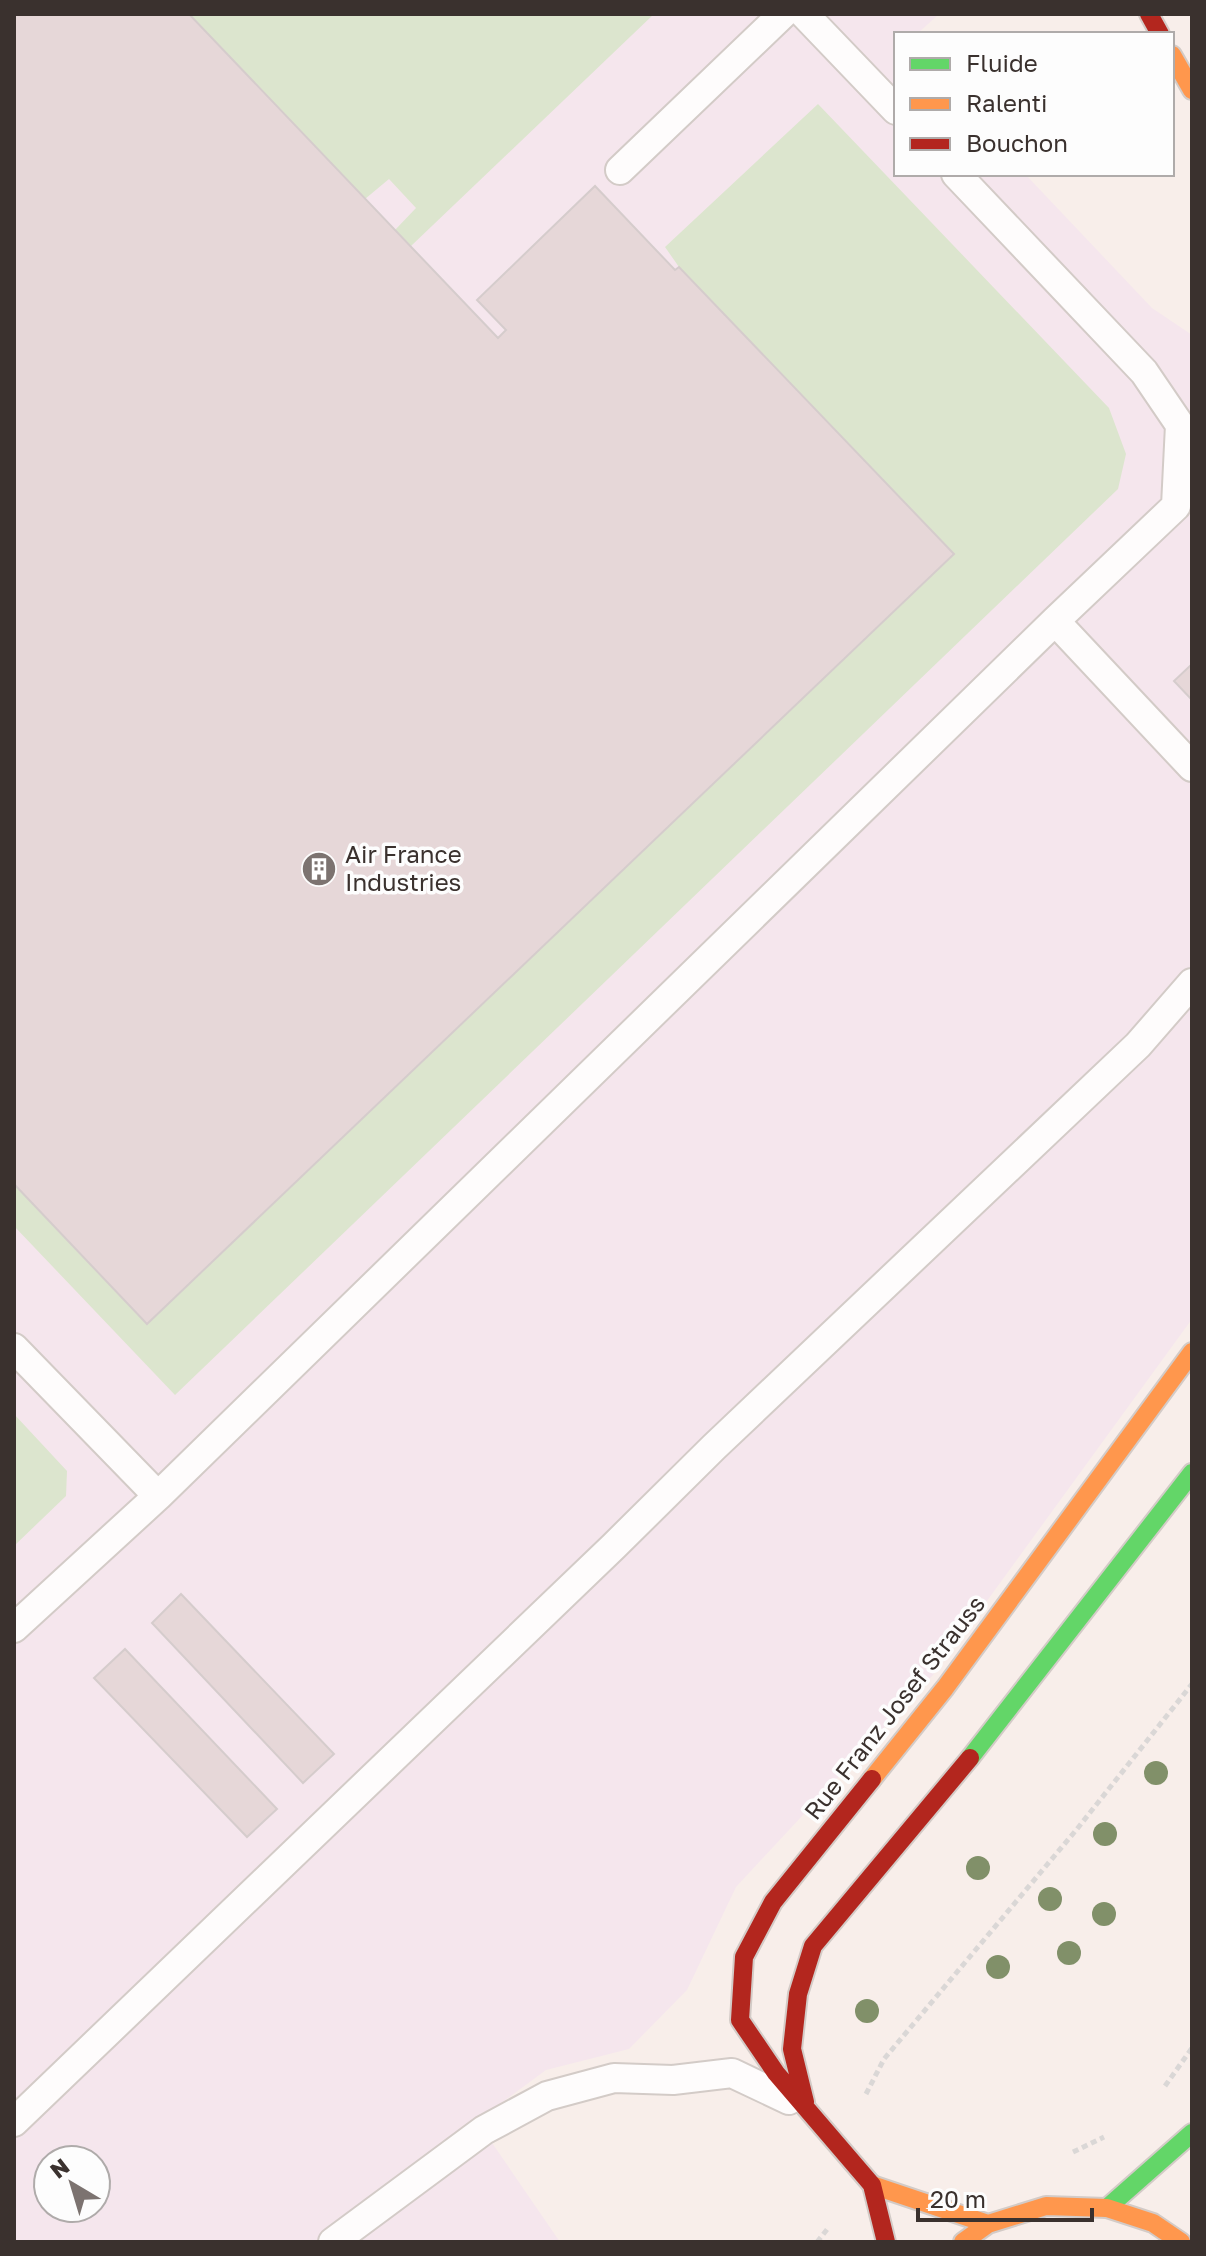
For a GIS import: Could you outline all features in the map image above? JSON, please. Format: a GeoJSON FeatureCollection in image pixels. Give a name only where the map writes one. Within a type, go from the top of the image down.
{"type":"FeatureCollection","features":[{"type":"Feature","properties":{"kind":"street"},"geometry":{"type":"LineString","coordinates":[[1149,14],[1159,32]]}},
{"type":"Feature","properties":{"kind":"street"},"geometry":{"type":"LineString","coordinates":[[1174,58],[1192,90]]}},
{"type":"Feature","properties":{"kind":"street","name":"Rue Franz Josef Strauss"},"geometry":{"type":"LineString","coordinates":[[886,2242],[872,2185],[776,2073],[740,2020],[744,1957],[773,1902],[945,1688],[1192,1352]]}},
{"type":"Feature","properties":{"kind":"street","name":"Rue Franz Josef Strauss"},"geometry":{"type":"LineString","coordinates":[[806,2108],[792,2049],[798,1994],[813,1946],[990,1733],[1192,1473]]}},
{"type":"Feature","properties":{"kind":"street"},"geometry":{"type":"LineString","coordinates":[[1107,2208],[1192,2133]]}},
{"type":"Feature","properties":{"kind":"street"},"geometry":{"type":"LineString","coordinates":[[872,2185],[988,2224]]}},
{"type":"Feature","properties":{"kind":"street"},"geometry":{"type":"LineString","coordinates":[[963,2242],[988,2224],[1046,2206],[1107,2208],[1153,2223],[1181,2242]]}},
{"type":"Feature","properties":{"kind":"lane"},"geometry":{"type":"LineString","coordinates":[[620,170],[783,14]]}},
{"type":"Feature","properties":{"kind":"lane"},"geometry":{"type":"LineString","coordinates":[[804,14],[894,108]]}},
{"type":"Feature","properties":{"kind":"lane"},"geometry":{"type":"LineString","coordinates":[[14,1628],[158,1496],[1055,621],[1184,515],[1180,425],[1144,372],[958,176]]}},
{"type":"Feature","properties":{"kind":"lane"},"geometry":{"type":"LineString","coordinates":[[1055,621],[1192,767]]}},
{"type":"Feature","properties":{"kind":"lane"},"geometry":{"type":"LineString","coordinates":[[14,2122],[714,1447],[1138,1045],[1192,983]]}},
{"type":"Feature","properties":{"kind":"lane"},"geometry":{"type":"LineString","coordinates":[[14,1348],[158,1496]]}},
{"type":"Feature","properties":{"kind":"lane"},"geometry":{"type":"LineString","coordinates":[[333,2242],[484,2130],[547,2096],[614,2078],[673,2080],[732,2073],[806,2108]]}},
{"type":"Feature","properties":{"kind":"path"},"geometry":{"type":"LineString","coordinates":[[865,2105],[866,2091],[884,2059],[1077,1829],[1192,1684]]}},
{"type":"Feature","properties":{"kind":"path"},"geometry":{"type":"LineString","coordinates":[[1161,2091],[1192,2048]]}},
{"type":"Feature","properties":{"kind":"path"},"geometry":{"type":"LineString","coordinates":[[1064,2153],[1076,2151],[1113,2133]]}},
{"type":"Feature","properties":{"kind":"shaded area"},"geometry":{"type":"Polygon","coordinates":[[[14,14],[939,14],[919,32],[894,32],[894,176],[1027,176],[1152,308],[1192,335],[1192,1319],[933,1675],[736,1887],[687,1990],[629,2049],[546,2070],[477,2121],[560,2242],[14,2242],[14,14]]]}},
{"type":"Feature","properties":{"kind":"green space"},"geometry":{"type":"Polygon","coordinates":[[[189,14],[654,14],[411,246],[395,230],[416,208],[389,179],[365,199],[189,14]]]}},
{"type":"Feature","properties":{"kind":"green space"},"geometry":{"type":"Polygon","coordinates":[[[818,104],[1109,408],[1126,454],[1118,489],[175,1395],[14,1226],[14,1184],[148,1323],[953,554],[679,267],[665,247],[818,104]]]}},
{"type":"Feature","properties":{"kind":"green space"},"geometry":{"type":"Polygon","coordinates":[[[14,1414],[67,1471],[66,1496],[14,1546],[14,1414]]]}},
{"type":"Feature","properties":{"kind":"building","name":"Air France Industries"},"geometry":{"type":"Polygon","coordinates":[[[14,14],[189,14],[498,338],[506,330],[477,300],[595,186],[675,270],[679,267],[954,554],[147,1324],[14,1184],[14,14]]]}},
{"type":"Feature","properties":{"kind":"building"},"geometry":{"type":"Polygon","coordinates":[[[1192,664],[1192,700],[1174,681],[1192,664]]]}},
{"type":"Feature","properties":{"kind":"building"},"geometry":{"type":"Polygon","coordinates":[[[181,1594],[334,1754],[303,1783],[152,1623],[181,1594]]]}},
{"type":"Feature","properties":{"kind":"building"},"geometry":{"type":"Polygon","coordinates":[[[125,1649],[277,1809],[247,1837],[94,1678],[125,1649]]]}},
{"type":"Feature","properties":{"kind":"traffic: fast"},"geometry":{"type":"LineString","coordinates":[[970,1758],[1192,1473]]}},
{"type":"Feature","properties":{"kind":"traffic: fast"},"geometry":{"type":"LineString","coordinates":[[1107,2208],[1192,2133]]}},
{"type":"Feature","properties":{"kind":"traffic: slow"},"geometry":{"type":"LineString","coordinates":[[1174,58],[1192,90]]}},
{"type":"Feature","properties":{"kind":"traffic: slow"},"geometry":{"type":"LineString","coordinates":[[872,1779],[945,1688],[1192,1352]]}},
{"type":"Feature","properties":{"kind":"traffic: slow"},"geometry":{"type":"LineString","coordinates":[[872,2185],[988,2224]]}},
{"type":"Feature","properties":{"kind":"traffic: slow"},"geometry":{"type":"LineString","coordinates":[[963,2242],[988,2224],[1046,2206],[1107,2208],[1153,2223],[1181,2242]]}},
{"type":"Feature","properties":{"kind":"traffic: jam"},"geometry":{"type":"LineString","coordinates":[[1149,14],[1159,32]]}},
{"type":"Feature","properties":{"kind":"traffic: jam"},"geometry":{"type":"LineString","coordinates":[[805,2102],[792,2049],[798,1994],[813,1946],[970,1758]]}},
{"type":"Feature","properties":{"kind":"traffic: jam"},"geometry":{"type":"LineString","coordinates":[[872,1779],[773,1902],[744,1957],[740,2020],[776,2073],[872,2185],[886,2242]]}},
{"type":"Feature","properties":{"kind":"place","name":"Air France Industries"},"geometry":{"type":"Point","coordinates":[319,869]}}]}
